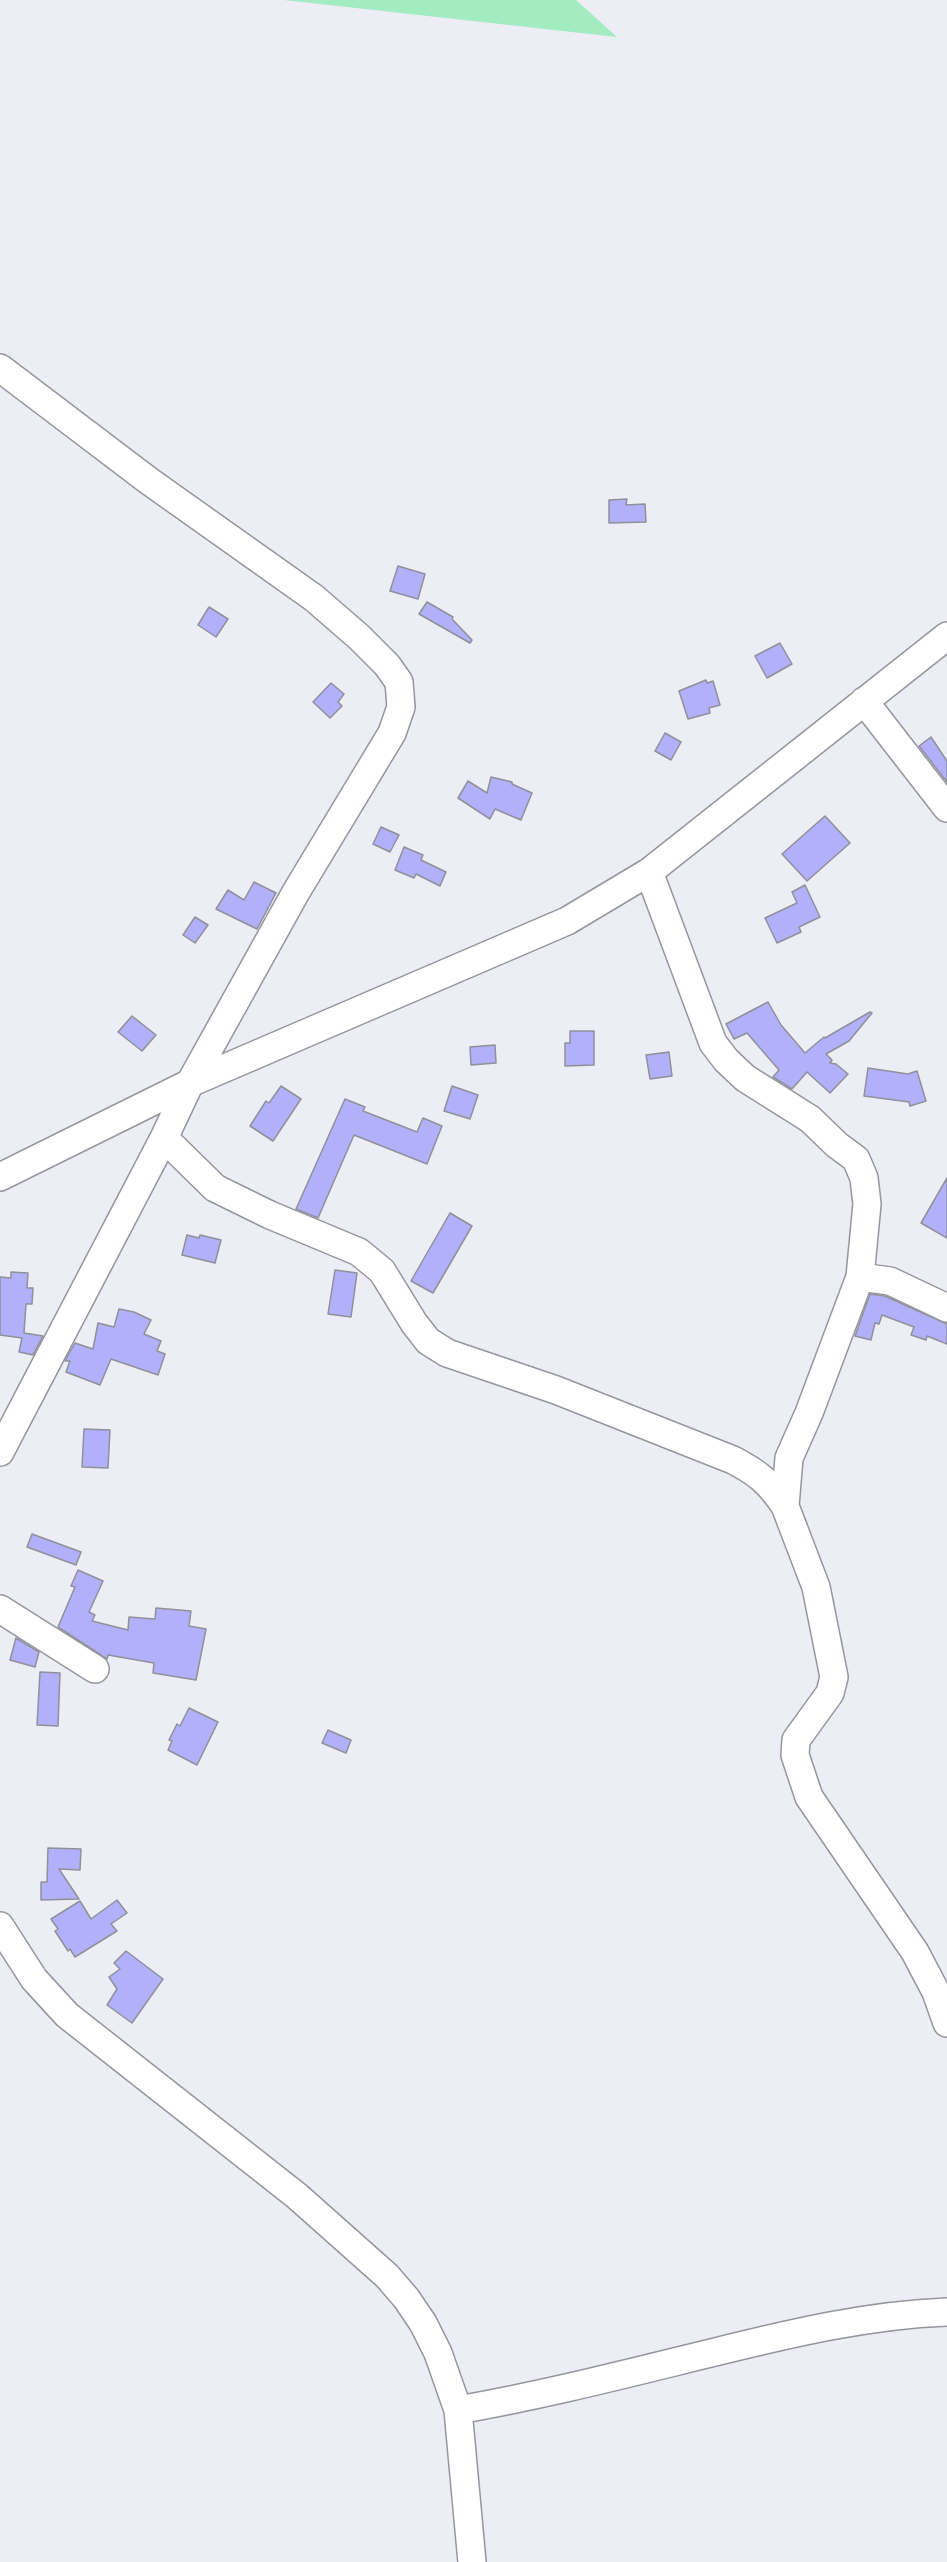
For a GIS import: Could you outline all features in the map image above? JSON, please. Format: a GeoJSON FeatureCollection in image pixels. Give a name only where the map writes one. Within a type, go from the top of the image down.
{"type":"FeatureCollection","features":[{"type":"Feature","properties":{"kind":"street"},"geometry":{"type":"LineString","coordinates":[[0,368],[149,481],[314,598],[387,665],[399,682],[401,707],[392,733],[296,892],[190,1083],[165,1138],[0,1452]]}},
{"type":"Feature","properties":{"kind":"street"},"geometry":{"type":"LineString","coordinates":[[0,1177],[190,1083],[567,921],[650,872],[947,636]]}},
{"type":"Feature","properties":{"kind":"street"},"geometry":{"type":"LineString","coordinates":[[864,701],[947,808]]}},
{"type":"Feature","properties":{"kind":"street"},"geometry":{"type":"LineString","coordinates":[[650,872],[713,1043],[726,1060],[746,1078],[810,1119],[837,1145],[856,1159],[864,1178],[867,1203],[860,1277],[809,1413],[789,1458],[785,1506]]}},
{"type":"Feature","properties":{"kind":"street"},"geometry":{"type":"LineString","coordinates":[[165,1138],[215,1188],[270,1215],[359,1252],[382,1271],[414,1323],[428,1341],[447,1353],[556,1389],[733,1460],[754,1471],[770,1484],[785,1506],[816,1587],[834,1677],[830,1693],[796,1740],[795,1755],[799,1771],[808,1797],[941,1990],[947,2023]]}},
{"type":"Feature","properties":{"kind":"street"},"geometry":{"type":"LineString","coordinates":[[860,1277],[890,1281],[947,1308]]}},
{"type":"Feature","properties":{"kind":"street"},"geometry":{"type":"LineString","coordinates":[[0,1609],[95,1670]]}},
{"type":"Feature","properties":{"kind":"street"},"geometry":{"type":"LineString","coordinates":[[0,1926],[34,1979],[68,2015],[297,2196],[387,2276],[406,2298],[423,2323],[438,2353],[458,2410],[472,2562]]}},
{"type":"Feature","properties":{"kind":"street"},"geometry":{"type":"LineString","coordinates":[[458,2410],[524,2399],[855,2320],[947,2312]]}},
{"type":"Feature","properties":{"kind":"green space"},"geometry":{"type":"Polygon","coordinates":[[[284,0],[576,0],[617,37],[284,0]]]}},
{"type":"Feature","properties":{"kind":"building"},"geometry":{"type":"Polygon","coordinates":[[[627,499],[626,505],[645,504],[646,522],[609,523],[609,500],[627,499]]]}},
{"type":"Feature","properties":{"kind":"building"},"geometry":{"type":"Polygon","coordinates":[[[398,566],[425,574],[418,599],[390,591],[398,566]]]}},
{"type":"Feature","properties":{"kind":"building"},"geometry":{"type":"Polygon","coordinates":[[[427,602],[453,617],[452,619],[472,640],[470,643],[419,614],[427,602]]]}},
{"type":"Feature","properties":{"kind":"building"},"geometry":{"type":"Polygon","coordinates":[[[209,607],[228,619],[216,637],[198,625],[209,607]]]}},
{"type":"Feature","properties":{"kind":"building"},"geometry":{"type":"Polygon","coordinates":[[[780,643],[792,664],[767,678],[755,656],[780,643]]]}},
{"type":"Feature","properties":{"kind":"building"},"geometry":{"type":"Polygon","coordinates":[[[706,680],[707,683],[713,681],[720,705],[709,708],[710,713],[688,719],[679,691],[706,680]]]}},
{"type":"Feature","properties":{"kind":"building"},"geometry":{"type":"Polygon","coordinates":[[[331,683],[344,694],[338,702],[342,706],[330,718],[313,702],[331,683]]]}},
{"type":"Feature","properties":{"kind":"building"},"geometry":{"type":"Polygon","coordinates":[[[665,733],[681,742],[671,760],[655,751],[665,733]]]}},
{"type":"Feature","properties":{"kind":"building"},"geometry":{"type":"Polygon","coordinates":[[[931,737],[947,761],[947,782],[919,746],[931,737]]]}},
{"type":"Feature","properties":{"kind":"building"},"geometry":{"type":"Polygon","coordinates":[[[491,777],[512,782],[532,793],[521,820],[495,809],[490,819],[458,798],[468,781],[487,793],[491,777]]]}},
{"type":"Feature","properties":{"kind":"building"},"geometry":{"type":"Polygon","coordinates":[[[825,816],[850,843],[807,881],[782,854],[825,816]]]}},
{"type":"Feature","properties":{"kind":"building"},"geometry":{"type":"Polygon","coordinates":[[[381,827],[399,835],[390,852],[373,844],[381,827]]]}},
{"type":"Feature","properties":{"kind":"building"},"geometry":{"type":"Polygon","coordinates":[[[404,847],[423,855],[421,860],[446,872],[440,886],[416,874],[414,878],[395,870],[404,847]]]}},
{"type":"Feature","properties":{"kind":"building"},"geometry":{"type":"Polygon","coordinates":[[[254,882],[276,893],[257,929],[216,909],[228,890],[244,900],[254,882]]]}},
{"type":"Feature","properties":{"kind":"building"},"geometry":{"type":"Polygon","coordinates":[[[805,885],[820,917],[799,927],[801,932],[777,943],[765,918],[797,903],[792,892],[805,885]]]}},
{"type":"Feature","properties":{"kind":"building"},"geometry":{"type":"Polygon","coordinates":[[[195,917],[208,925],[195,943],[183,935],[195,917]]]}},
{"type":"Feature","properties":{"kind":"building"},"geometry":{"type":"Polygon","coordinates":[[[768,1002],[781,1025],[805,1053],[824,1037],[872,1013],[849,1041],[826,1054],[832,1060],[830,1063],[836,1064],[848,1074],[830,1093],[807,1072],[792,1089],[773,1077],[779,1070],[747,1033],[734,1039],[726,1024],[768,1002]]]}},
{"type":"Feature","properties":{"kind":"building"},"geometry":{"type":"Polygon","coordinates":[[[132,1016],[156,1035],[142,1051],[118,1032],[132,1016]]]}},
{"type":"Feature","properties":{"kind":"building"},"geometry":{"type":"Polygon","coordinates":[[[570,1031],[594,1031],[594,1065],[565,1066],[565,1043],[570,1043],[570,1031]]]}},
{"type":"Feature","properties":{"kind":"building"},"geometry":{"type":"Polygon","coordinates":[[[495,1045],[496,1063],[471,1065],[470,1047],[495,1045]]]}},
{"type":"Feature","properties":{"kind":"building"},"geometry":{"type":"Polygon","coordinates":[[[669,1052],[672,1076],[650,1079],[646,1055],[669,1052]]]}},
{"type":"Feature","properties":{"kind":"building"},"geometry":{"type":"Polygon","coordinates":[[[868,1068],[908,1074],[917,1071],[926,1101],[910,1106],[909,1102],[864,1096],[868,1068]]]}},
{"type":"Feature","properties":{"kind":"building"},"geometry":{"type":"Polygon","coordinates":[[[281,1086],[301,1099],[273,1141],[250,1126],[266,1101],[269,1103],[281,1086]]]}},
{"type":"Feature","properties":{"kind":"building"},"geometry":{"type":"Polygon","coordinates":[[[452,1086],[478,1095],[470,1119],[444,1111],[452,1086]]]}},
{"type":"Feature","properties":{"kind":"building"},"geometry":{"type":"Polygon","coordinates":[[[345,1099],[365,1107],[363,1111],[417,1132],[423,1118],[442,1126],[427,1164],[354,1135],[318,1218],[296,1209],[345,1099]]]}},
{"type":"Feature","properties":{"kind":"building"},"geometry":{"type":"Polygon","coordinates":[[[947,1178],[947,1238],[921,1223],[947,1178]]]}},
{"type":"Feature","properties":{"kind":"building"},"geometry":{"type":"Polygon","coordinates":[[[450,1213],[472,1226],[433,1293],[411,1281],[450,1213]]]}},
{"type":"Feature","properties":{"kind":"building"},"geometry":{"type":"Polygon","coordinates":[[[187,1235],[199,1238],[200,1235],[221,1240],[215,1263],[182,1255],[187,1235]]]}},
{"type":"Feature","properties":{"kind":"building"},"geometry":{"type":"Polygon","coordinates":[[[335,1270],[357,1273],[351,1317],[328,1314],[335,1270]]]}},
{"type":"Feature","properties":{"kind":"building"},"geometry":{"type":"Polygon","coordinates":[[[11,1272],[28,1273],[27,1288],[33,1288],[32,1304],[26,1304],[24,1333],[43,1336],[33,1355],[19,1352],[22,1338],[0,1335],[0,1277],[11,1278],[11,1272]]]}},
{"type":"Feature","properties":{"kind":"building"},"geometry":{"type":"Polygon","coordinates":[[[870,1294],[885,1296],[947,1324],[947,1344],[927,1336],[926,1340],[911,1335],[914,1327],[882,1315],[879,1324],[875,1323],[871,1340],[855,1336],[870,1294]]]}},
{"type":"Feature","properties":{"kind":"building"},"geometry":{"type":"Polygon","coordinates":[[[119,1309],[134,1312],[151,1320],[144,1334],[161,1341],[157,1351],[165,1354],[158,1375],[111,1359],[100,1385],[66,1372],[70,1361],[65,1361],[75,1343],[93,1349],[98,1323],[114,1327],[119,1309]]]}},
{"type":"Feature","properties":{"kind":"building"},"geometry":{"type":"Polygon","coordinates":[[[84,1429],[110,1430],[108,1468],[82,1467],[84,1429]]]}},
{"type":"Feature","properties":{"kind":"building"},"geometry":{"type":"Polygon","coordinates":[[[32,1534],[81,1552],[76,1565],[27,1547],[32,1534]]]}},
{"type":"Feature","properties":{"kind":"building"},"geometry":{"type":"Polygon","coordinates":[[[78,1570],[103,1581],[89,1612],[95,1615],[92,1621],[128,1630],[129,1617],[155,1619],[156,1608],[191,1611],[189,1626],[206,1629],[196,1680],[153,1673],[154,1663],[108,1655],[107,1659],[58,1627],[75,1587],[71,1586],[78,1570]]]}},
{"type":"Feature","properties":{"kind":"building"},"geometry":{"type":"Polygon","coordinates":[[[16,1638],[39,1652],[35,1667],[10,1660],[16,1638]]]}},
{"type":"Feature","properties":{"kind":"building"},"geometry":{"type":"Polygon","coordinates":[[[40,1672],[60,1673],[58,1726],[37,1725],[40,1672]]]}},
{"type":"Feature","properties":{"kind":"building"},"geometry":{"type":"Polygon","coordinates":[[[189,1708],[218,1722],[197,1765],[168,1750],[172,1741],[169,1740],[177,1724],[180,1726],[189,1708]]]}},
{"type":"Feature","properties":{"kind":"building"},"geometry":{"type":"Polygon","coordinates":[[[328,1730],[351,1740],[346,1753],[322,1743],[328,1730]]]}},
{"type":"Feature","properties":{"kind":"building"},"geometry":{"type":"Polygon","coordinates":[[[48,1848],[81,1849],[80,1870],[59,1869],[79,1899],[41,1900],[41,1882],[47,1882],[48,1848]]]}},
{"type":"Feature","properties":{"kind":"building"},"geometry":{"type":"Polygon","coordinates":[[[117,1900],[127,1913],[111,1924],[117,1931],[75,1957],[70,1949],[68,1951],[55,1931],[58,1929],[51,1919],[80,1901],[91,1919],[117,1900]]]}},
{"type":"Feature","properties":{"kind":"building"},"geometry":{"type":"Polygon","coordinates":[[[126,1951],[163,1979],[132,2023],[107,2005],[117,1989],[109,1977],[120,1969],[114,1963],[126,1951]]]}}]}
